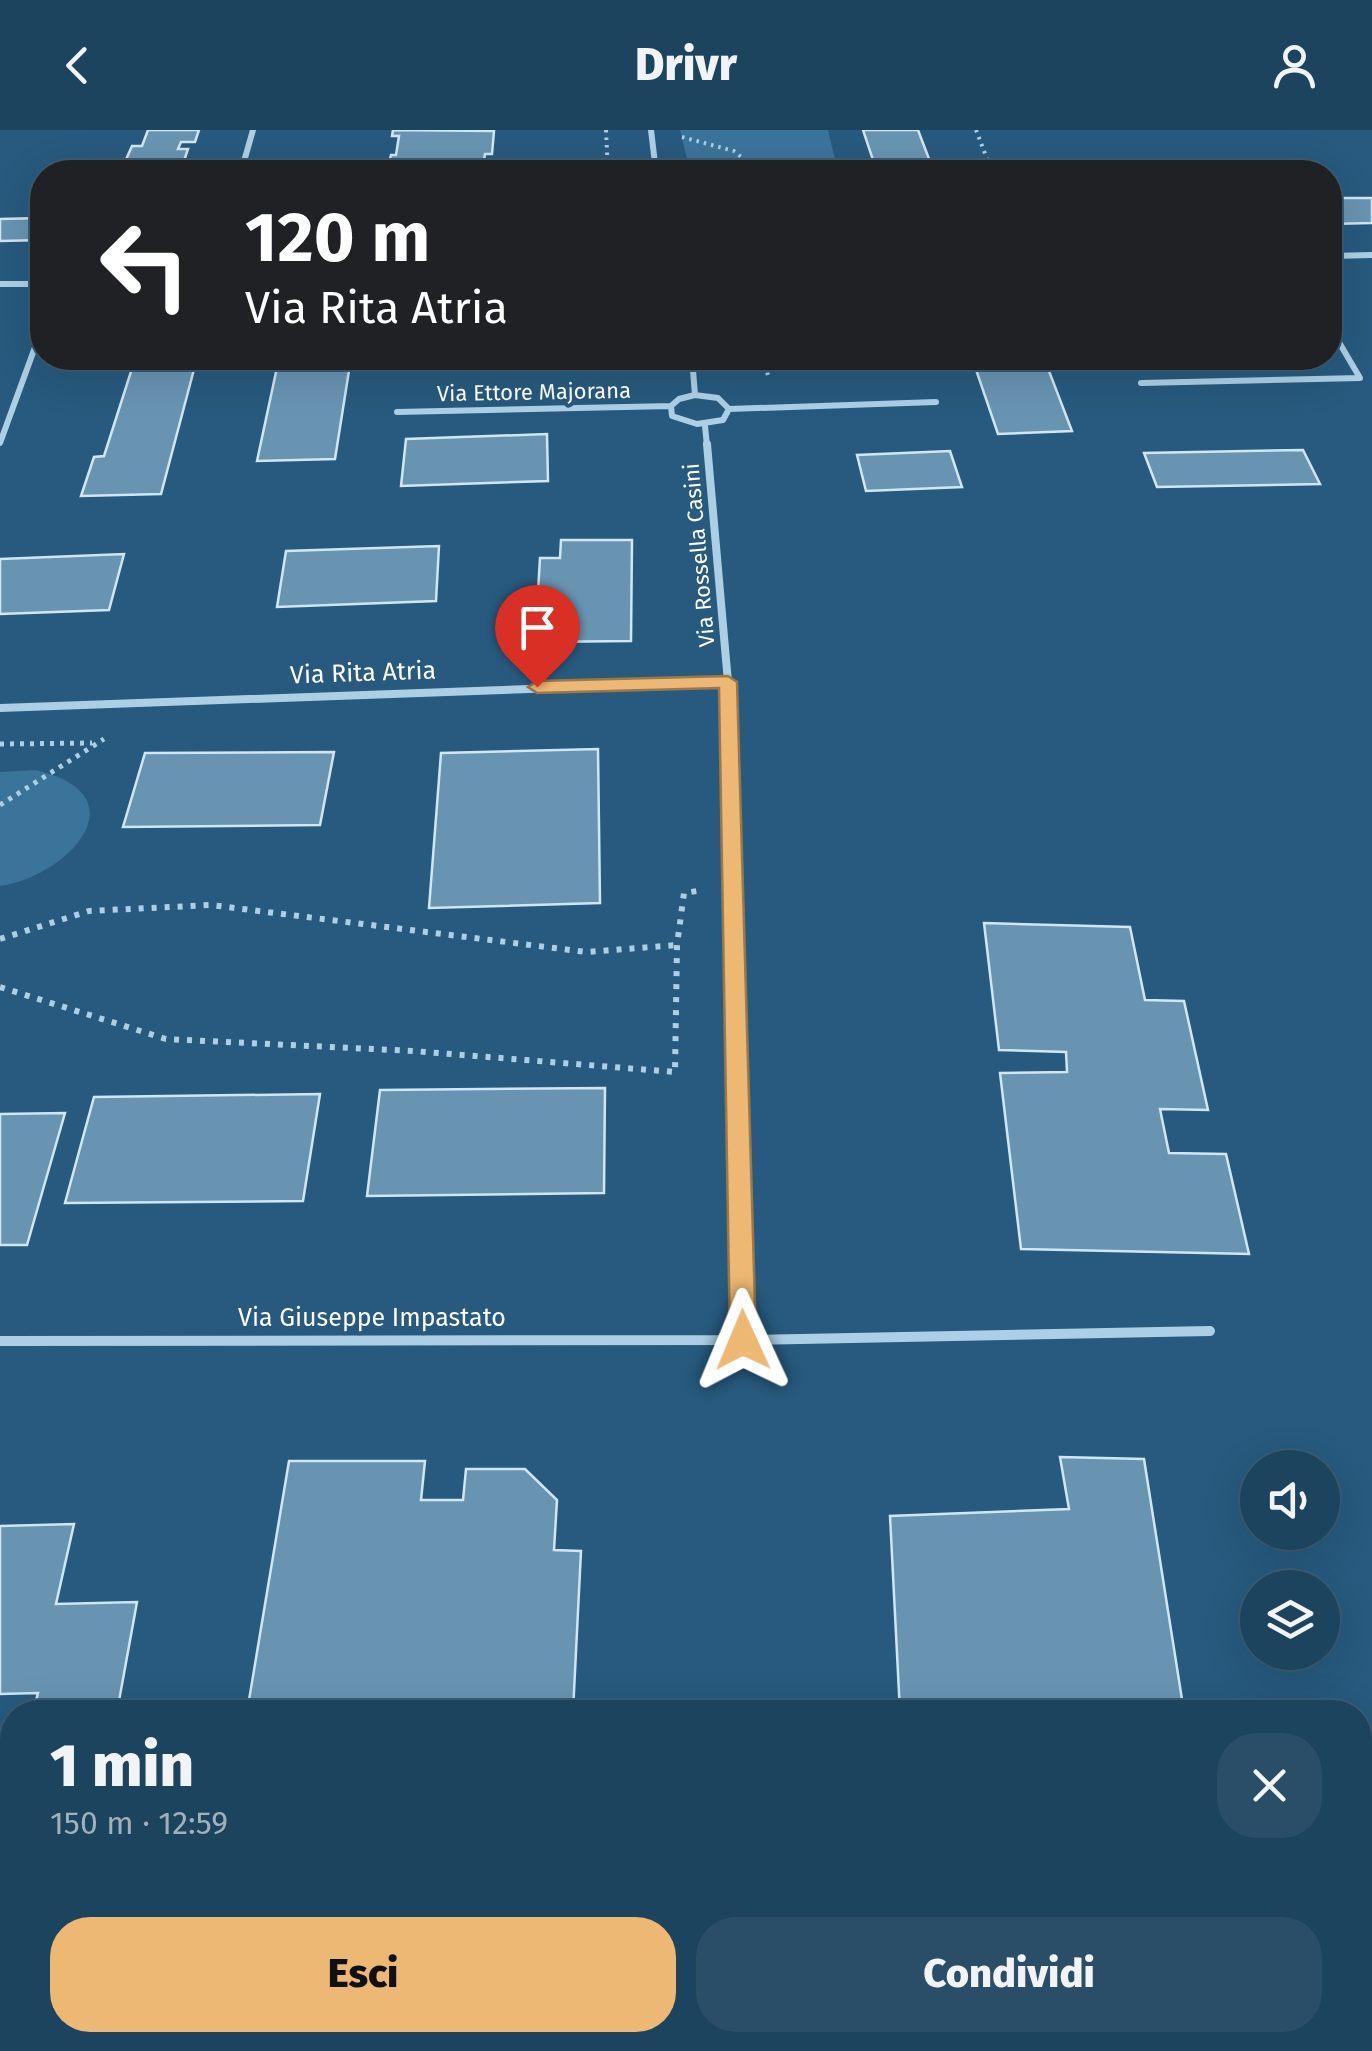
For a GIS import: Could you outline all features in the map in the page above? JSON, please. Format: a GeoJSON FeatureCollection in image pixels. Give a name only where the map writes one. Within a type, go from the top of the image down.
{"type":"FeatureCollection","features":[{"type":"Feature","properties":{"kind":"street"},"geometry":{"type":"LineString","coordinates":[[244,160],[253,130]]}},
{"type":"Feature","properties":{"kind":"street"},"geometry":{"type":"LineString","coordinates":[[652,134],[655,160]]}},
{"type":"Feature","properties":{"kind":"street"},"geometry":{"type":"LineString","coordinates":[[1342,256],[1372,256]]}},
{"type":"Feature","properties":{"kind":"street"},"geometry":{"type":"LineString","coordinates":[[0,284],[30,284]]}},
{"type":"Feature","properties":{"kind":"street"},"geometry":{"type":"LineString","coordinates":[[1141,383],[1360,378],[1342,347]]}},
{"type":"Feature","properties":{"kind":"street"},"geometry":{"type":"LineString","coordinates":[[0,443],[30,361]]}},
{"type":"Feature","properties":{"kind":"street"},"geometry":{"type":"LineString","coordinates":[[693,370],[694,395]]}},
{"type":"Feature","properties":{"kind":"street"},"geometry":{"type":"LineString","coordinates":[[729,409],[723,420],[705,426],[686,424],[672,416],[671,406],[679,398],[694,395],[718,398],[729,409],[936,402]]}},
{"type":"Feature","properties":{"kind":"street","name":"Via Ettore Majorana"},"geometry":{"type":"LineString","coordinates":[[397,412],[671,406]]}},
{"type":"Feature","properties":{"kind":"street","name":"Via Rossella Casini"},"geometry":{"type":"LineString","coordinates":[[705,426],[728,682]]}},
{"type":"Feature","properties":{"kind":"street"},"geometry":{"type":"LineString","coordinates":[[728,682],[743,1340]]}},
{"type":"Feature","properties":{"kind":"street","name":"Via Rita Atria"},"geometry":{"type":"LineString","coordinates":[[0,708],[728,682]]}},
{"type":"Feature","properties":{"kind":"street","name":"Via Giuseppe Impastato"},"geometry":{"type":"LineString","coordinates":[[0,1341],[743,1340],[1210,1332]]}},
{"type":"Feature","properties":{"kind":"path"},"geometry":{"type":"LineString","coordinates":[[606,130],[607,160]]}},
{"type":"Feature","properties":{"kind":"path"},"geometry":{"type":"LineString","coordinates":[[976,130],[987,160]]}},
{"type":"Feature","properties":{"kind":"path"},"geometry":{"type":"LineString","coordinates":[[652,134],[722,144],[748,160]]}},
{"type":"Feature","properties":{"kind":"path"},"geometry":{"type":"LineString","coordinates":[[0,744],[118,739]]}},
{"type":"Feature","properties":{"kind":"path"},"geometry":{"type":"LineString","coordinates":[[0,805],[94,743]]}},
{"type":"Feature","properties":{"kind":"path"},"geometry":{"type":"LineString","coordinates":[[0,939],[89,911],[211,904],[586,952],[677,944],[675,1072],[413,1050],[166,1039],[0,988]]}},
{"type":"Feature","properties":{"kind":"shaded area"},"geometry":{"type":"Polygon","coordinates":[[[680,130],[828,130],[835,160],[687,160],[680,130]]]}},
{"type":"Feature","properties":{"kind":"shaded area"},"geometry":{"type":"Polygon","coordinates":[[[35,770],[67,781],[85,797],[90,814],[84,833],[50,867],[0,886],[0,772],[35,770]]]}},
{"type":"Feature","properties":{"kind":"building"},"geometry":{"type":"Polygon","coordinates":[[[148,130],[199,130],[195,142],[181,142],[178,149],[188,149],[184,160],[126,160],[132,146],[142,146],[148,130]]]}},
{"type":"Feature","properties":{"kind":"building"},"geometry":{"type":"Polygon","coordinates":[[[393,130],[494,131],[492,154],[485,154],[484,160],[390,160],[391,155],[396,155],[399,136],[392,136],[393,130]]]}},
{"type":"Feature","properties":{"kind":"building"},"geometry":{"type":"Polygon","coordinates":[[[863,130],[918,130],[929,160],[873,160],[863,130]]]}},
{"type":"Feature","properties":{"kind":"building"},"geometry":{"type":"Polygon","coordinates":[[[1342,198],[1372,198],[1372,223],[1342,224],[1342,198]]]}},
{"type":"Feature","properties":{"kind":"building"},"geometry":{"type":"Polygon","coordinates":[[[30,218],[30,240],[0,241],[0,219],[30,218]]]}},
{"type":"Feature","properties":{"kind":"building"},"geometry":{"type":"Polygon","coordinates":[[[131,370],[194,370],[161,494],[81,496],[94,457],[104,456],[131,370]]]}},
{"type":"Feature","properties":{"kind":"building"},"geometry":{"type":"Polygon","coordinates":[[[276,370],[349,370],[335,459],[257,461],[276,370]]]}},
{"type":"Feature","properties":{"kind":"building"},"geometry":{"type":"Polygon","coordinates":[[[976,370],[1049,370],[1072,431],[998,434],[976,370]]]}},
{"type":"Feature","properties":{"kind":"building"},"geometry":{"type":"Polygon","coordinates":[[[547,434],[548,481],[401,486],[406,439],[547,434]]]}},
{"type":"Feature","properties":{"kind":"building"},"geometry":{"type":"Polygon","coordinates":[[[1303,450],[1320,484],[1157,487],[1144,453],[1303,450]]]}},
{"type":"Feature","properties":{"kind":"building"},"geometry":{"type":"Polygon","coordinates":[[[950,451],[962,487],[866,491],[857,455],[950,451]]]}},
{"type":"Feature","properties":{"kind":"building"},"geometry":{"type":"Polygon","coordinates":[[[561,540],[632,540],[631,641],[535,642],[540,558],[560,558],[561,540]]]}},
{"type":"Feature","properties":{"kind":"building"},"geometry":{"type":"Polygon","coordinates":[[[439,546],[436,601],[277,607],[286,551],[439,546]]]}},
{"type":"Feature","properties":{"kind":"building"},"geometry":{"type":"Polygon","coordinates":[[[124,554],[109,610],[0,614],[0,559],[124,554]]]}},
{"type":"Feature","properties":{"kind":"building"},"geometry":{"type":"Polygon","coordinates":[[[598,749],[600,903],[429,908],[441,753],[598,749]]]}},
{"type":"Feature","properties":{"kind":"building"},"geometry":{"type":"Polygon","coordinates":[[[334,752],[320,825],[123,827],[145,753],[334,752]]]}},
{"type":"Feature","properties":{"kind":"building"},"geometry":{"type":"Polygon","coordinates":[[[984,923],[1130,927],[1145,1000],[1184,1001],[1208,1110],[1160,1109],[1169,1153],[1226,1154],[1249,1254],[1021,1249],[1000,1073],[1067,1072],[1066,1052],[999,1050],[984,923]]]}},
{"type":"Feature","properties":{"kind":"building"},"geometry":{"type":"Polygon","coordinates":[[[605,1088],[604,1193],[367,1196],[380,1090],[605,1088]]]}},
{"type":"Feature","properties":{"kind":"building"},"geometry":{"type":"Polygon","coordinates":[[[320,1094],[303,1201],[65,1203],[94,1097],[320,1094]]]}},
{"type":"Feature","properties":{"kind":"building"},"geometry":{"type":"Polygon","coordinates":[[[65,1113],[27,1245],[0,1245],[0,1114],[65,1113]]]}},
{"type":"Feature","properties":{"kind":"building"},"geometry":{"type":"Polygon","coordinates":[[[1060,1457],[1144,1459],[1182,1700],[899,1700],[890,1516],[1069,1509],[1060,1457]]]}},
{"type":"Feature","properties":{"kind":"building"},"geometry":{"type":"Polygon","coordinates":[[[289,1461],[425,1461],[421,1500],[463,1500],[466,1469],[525,1469],[557,1500],[554,1550],[581,1551],[574,1700],[249,1700],[289,1461]]]}},
{"type":"Feature","properties":{"kind":"building"},"geometry":{"type":"Polygon","coordinates":[[[74,1524],[56,1604],[137,1602],[119,1700],[36,1700],[38,1693],[0,1694],[0,1526],[74,1524]]]}},
{"type":"Feature","properties":{"kind":"route"},"geometry":{"type":"LineString","coordinates":[[537,687],[728,682],[743,1340]]}}]}
